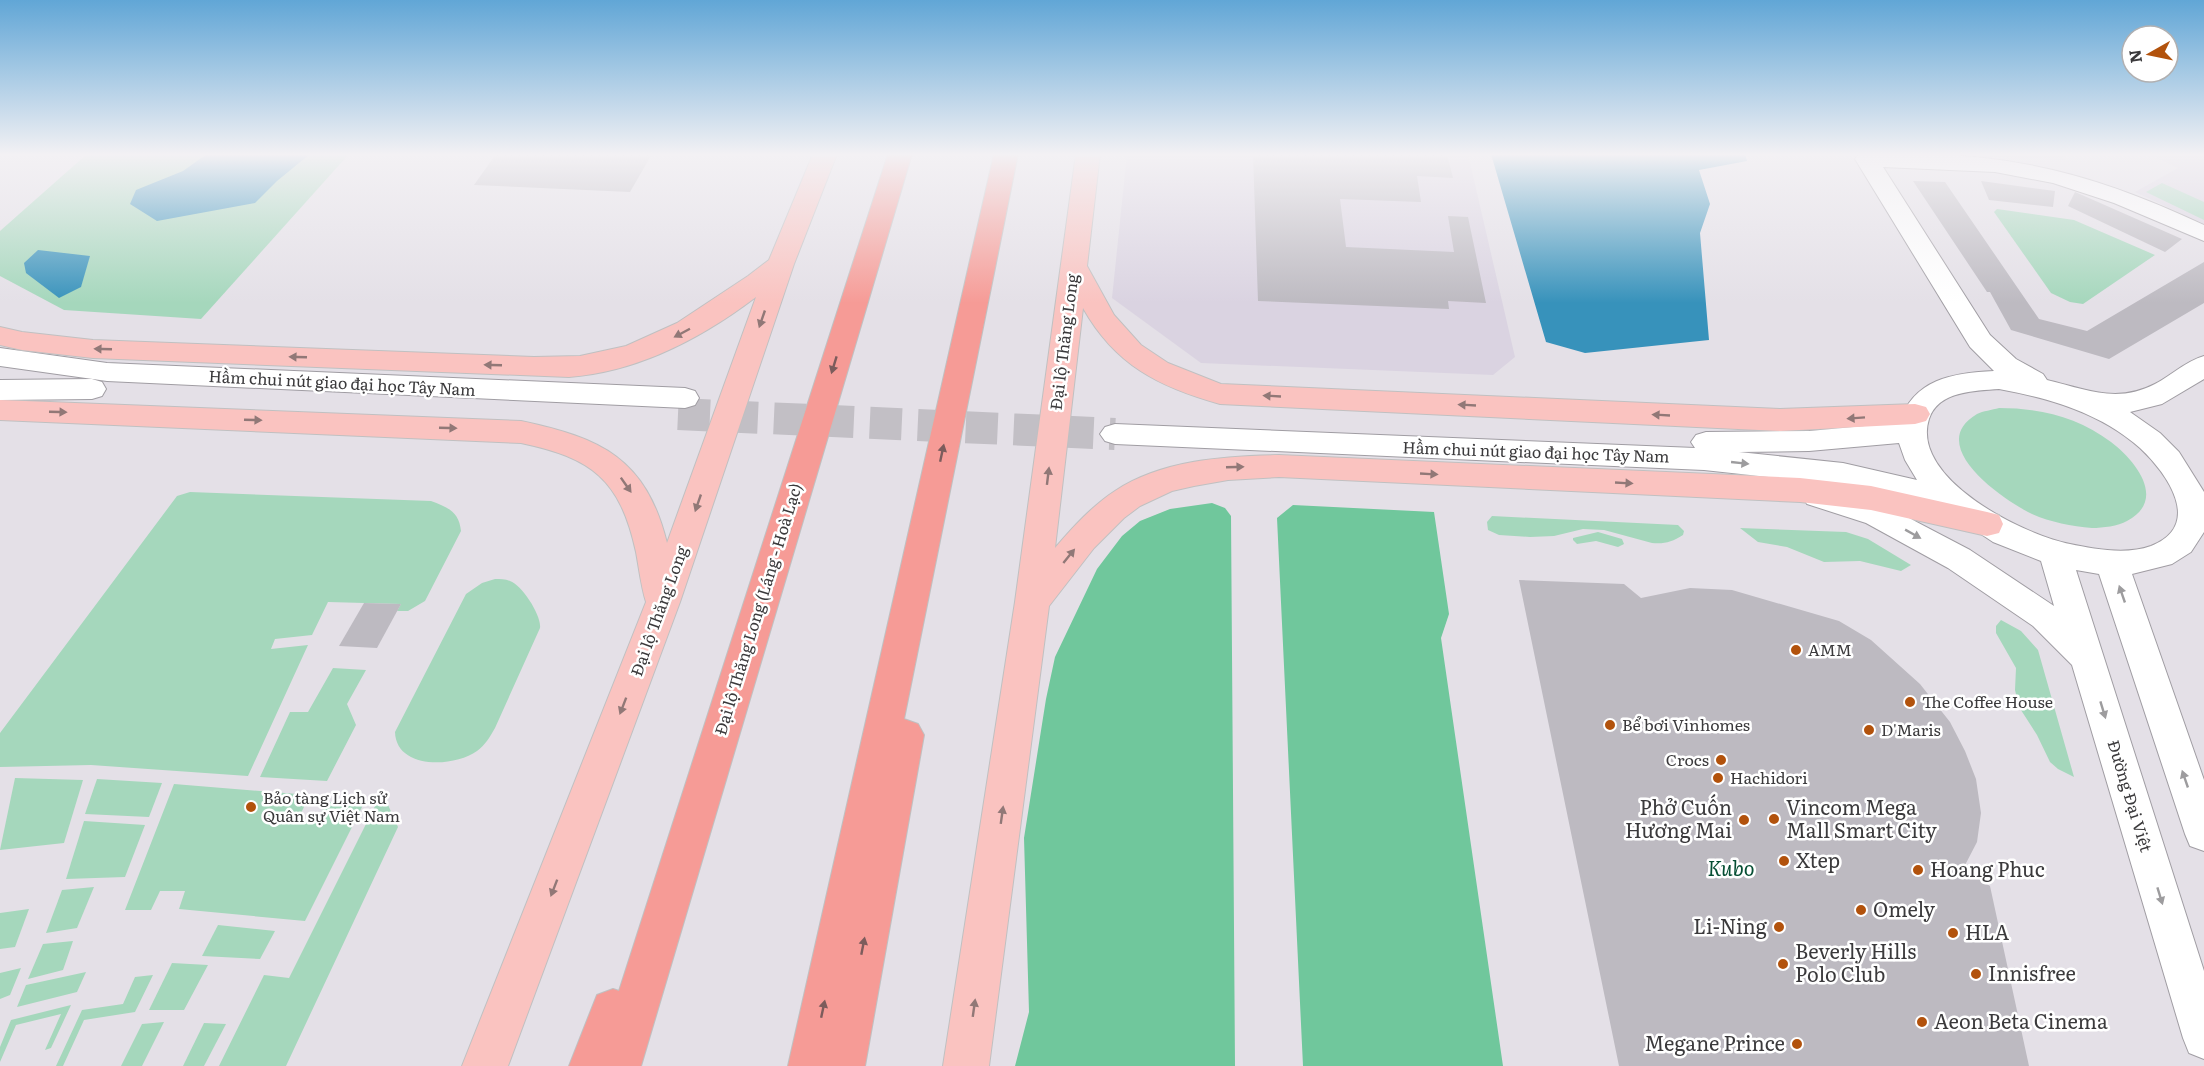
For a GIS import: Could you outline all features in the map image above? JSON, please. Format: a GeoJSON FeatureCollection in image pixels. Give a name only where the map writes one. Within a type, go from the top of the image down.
{"type":"FeatureCollection","features":[{"type":"Feature","properties":{"kind":"highway"},"geometry":{"type":"LineString","coordinates":[[851,310],[862,226],[869,204]]}},
{"type":"Feature","properties":{"kind":"highway","name":"Đại lộ Thăng Long (Láng - Hoà Lạc)"},"geometry":{"type":"LineString","coordinates":[[618,1066],[884,204]]}},
{"type":"Feature","properties":{"kind":"highway"},"geometry":{"type":"LineString","coordinates":[[811,1066],[995,204]]}},
{"type":"Feature","properties":{"kind":"highway"},"geometry":{"type":"LineString","coordinates":[[962,358],[1010,204]]}},
{"type":"Feature","properties":{"kind":"highway"},"geometry":{"type":"LineString","coordinates":[[842,1066],[926,624],[930,510]]}},
{"type":"Feature","properties":{"kind":"highway"},"geometry":{"type":"LineString","coordinates":[[592,1066],[606,1035],[680,787],[753,623]]}},
{"type":"Feature","properties":{"kind":"main road","name":"Đại lộ Thăng Long"},"geometry":{"type":"LineString","coordinates":[[485,1066],[663,602],[781,264],[805,204]]}},
{"type":"Feature","properties":{"kind":"main road","name":"Đại lộ Thăng Long"},"geometry":{"type":"LineString","coordinates":[[966,1066],[1032,602],[1082,204]]}},
{"type":"Feature","properties":{"kind":"main road"},"geometry":{"type":"LineString","coordinates":[[0,336],[22,341],[93,349],[534,367],[577,366],[627,357],[666,342],[705,321],[744,294],[781,264]]}},
{"type":"Feature","properties":{"kind":"main road"},"geometry":{"type":"LineString","coordinates":[[1074,266],[1108,327],[1129,349],[1154,369],[1188,384],[1221,394],[1780,420],[1913,423]]}},
{"type":"Feature","properties":{"kind":"main road"},"geometry":{"type":"LineString","coordinates":[[0,410],[521,432],[565,441],[591,452],[610,465],[627,483],[642,509],[652,539],[663,602]]}},
{"type":"Feature","properties":{"kind":"main road"},"geometry":{"type":"LineString","coordinates":[[1032,602],[1078,544],[1113,510],[1133,496],[1168,481],[1226,467],[1279,466],[1800,490],[1871,498],[1987,524]]}},
{"type":"Feature","properties":{"kind":"street"},"geometry":{"type":"LineString","coordinates":[[1895,204],[1980,341],[2006,366],[2048,390]]}},
{"type":"Feature","properties":{"kind":"street"},"geometry":{"type":"LineString","coordinates":[[2137,204],[2204,234]]}},
{"type":"Feature","properties":{"kind":"street"},"geometry":{"type":"LineString","coordinates":[[1968,381],[1978,358],[1980,341]]}},
{"type":"Feature","properties":{"kind":"street","name":"Hầm chui nút giao đại học Tây Nam"},"geometry":{"type":"LineString","coordinates":[[0,357],[51,366],[107,372],[682,406],[81,388],[0,390]]}},
{"type":"Feature","properties":{"kind":"street"},"geometry":{"type":"LineString","coordinates":[[2088,403],[2112,405],[2158,396],[2204,364]]}},
{"type":"Feature","properties":{"kind":"street"},"geometry":{"type":"LineString","coordinates":[[1999,380],[2048,390],[2088,403],[2112,415],[2148,440],[2176,467],[2192,496],[2193,523],[2180,545],[2151,559],[2112,563],[2084,560],[2055,554],[2020,541],[1987,524],[1952,500],[1930,476],[1917,453],[1913,423],[1929,396],[1968,381],[1999,380]]}},
{"type":"Feature","properties":{"kind":"street"},"geometry":{"type":"LineString","coordinates":[[2158,396],[2156,412],[2162,453]]}},
{"type":"Feature","properties":{"kind":"street","name":"Hầm chui nút giao đại học Tây Nam"},"geometry":{"type":"LineString","coordinates":[[1913,423],[1809,441],[1701,442],[1117,425],[1704,459],[1843,474],[1952,500]]}},
{"type":"Feature","properties":{"kind":"street"},"geometry":{"type":"LineString","coordinates":[[1800,490],[1877,515],[1959,560],[2045,616],[2088,660]]}},
{"type":"Feature","properties":{"kind":"street","name":"Đường Đại Việt"},"geometry":{"type":"LineString","coordinates":[[2055,554],[2203,1033]]}},
{"type":"Feature","properties":{"kind":"street"},"geometry":{"type":"LineString","coordinates":[[2112,563],[2204,834]]}},
{"type":"Feature","properties":{"kind":"shaded area"},"geometry":{"type":"Polygon","coordinates":[[[1122,204],[1480,204],[1515,357],[1493,375],[1201,363],[1112,298],[1122,204]]]}},
{"type":"Feature","properties":{"kind":"shaded area"},"geometry":{"type":"Polygon","coordinates":[[[2160,204],[2204,204],[2204,224],[2160,204]]]}},
{"type":"Feature","properties":{"kind":"green space"},"geometry":{"type":"Polygon","coordinates":[[[31,204],[304,204],[201,319],[64,310],[0,276],[0,231],[31,204]]]}},
{"type":"Feature","properties":{"kind":"green space"},"geometry":{"type":"Polygon","coordinates":[[[2170,204],[2204,204],[2204,220],[2170,204]]]}},
{"type":"Feature","properties":{"kind":"green space"},"geometry":{"type":"Polygon","coordinates":[[[1997,209],[2074,220],[2155,255],[2083,304],[2070,302],[2051,293],[1994,212],[1997,209]]]}},
{"type":"Feature","properties":{"kind":"green space"},"geometry":{"type":"Polygon","coordinates":[[[1999,408],[2043,412],[2072,420],[2111,442],[2130,459],[2143,481],[2146,492],[2145,502],[2139,512],[2127,521],[2115,525],[2084,527],[2037,516],[2002,496],[1973,470],[1963,455],[1959,441],[1963,427],[1977,414],[1999,408]]]}},
{"type":"Feature","properties":{"kind":"green space"},"geometry":{"type":"Polygon","coordinates":[[[190,492],[431,501],[455,514],[461,531],[425,601],[408,611],[397,611],[401,604],[328,602],[312,635],[275,639],[271,649],[308,645],[248,776],[91,765],[0,767],[0,733],[177,496],[190,492]]]}},
{"type":"Feature","properties":{"kind":"green space"},"geometry":{"type":"Polygon","coordinates":[[[1212,503],[1225,508],[1231,516],[1235,1066],[1015,1066],[1029,1012],[1024,838],[1055,657],[1097,569],[1122,536],[1140,521],[1170,509],[1212,503]]]}},
{"type":"Feature","properties":{"kind":"green space"},"geometry":{"type":"Polygon","coordinates":[[[1293,505],[1434,512],[1449,614],[1441,638],[1503,1066],[1303,1066],[1277,518],[1293,505]]]}},
{"type":"Feature","properties":{"kind":"green space"},"geometry":{"type":"Polygon","coordinates":[[[1492,516],[1678,525],[1684,531],[1683,535],[1661,543],[1652,543],[1604,530],[1583,529],[1554,536],[1499,535],[1488,530],[1487,522],[1492,516]]]}},
{"type":"Feature","properties":{"kind":"green space"},"geometry":{"type":"Polygon","coordinates":[[[1740,528],[1846,532],[1868,539],[1911,565],[1901,571],[1860,561],[1824,562],[1787,547],[1758,542],[1740,528]]]}},
{"type":"Feature","properties":{"kind":"green space"},"geometry":{"type":"Polygon","coordinates":[[[1598,532],[1622,539],[1624,544],[1618,547],[1596,541],[1577,544],[1573,540],[1573,538],[1598,532]]]}},
{"type":"Feature","properties":{"kind":"green space"},"geometry":{"type":"Polygon","coordinates":[[[495,579],[510,581],[520,588],[535,609],[540,628],[495,728],[482,746],[467,757],[454,760],[427,762],[415,759],[405,753],[398,744],[395,732],[466,594],[482,583],[495,579]]]}},
{"type":"Feature","properties":{"kind":"green space"},"geometry":{"type":"Polygon","coordinates":[[[2001,620],[2021,631],[2038,650],[2074,777],[2050,762],[2037,735],[2019,707],[2015,690],[2016,668],[1996,633],[1996,626],[2001,620]]]}},
{"type":"Feature","properties":{"kind":"green space"},"geometry":{"type":"Polygon","coordinates":[[[333,668],[366,670],[347,704],[356,725],[327,781],[260,777],[290,712],[308,712],[333,668]]]}},
{"type":"Feature","properties":{"kind":"green space"},"geometry":{"type":"Polygon","coordinates":[[[15,778],[83,780],[64,843],[0,850],[15,778]]]}},
{"type":"Feature","properties":{"kind":"green space"},"geometry":{"type":"Polygon","coordinates":[[[97,779],[162,783],[149,817],[85,814],[97,779]]]}},
{"type":"Feature","properties":{"kind":"green space"},"geometry":{"type":"Polygon","coordinates":[[[174,784],[310,795],[296,823],[315,823],[327,802],[364,803],[305,921],[179,909],[185,891],[160,891],[151,910],[125,910],[174,784]]]}},
{"type":"Feature","properties":{"kind":"green space"},"geometry":{"type":"Polygon","coordinates":[[[380,796],[384,796],[398,827],[286,1066],[219,1066],[264,975],[289,978],[380,796]]]}},
{"type":"Feature","properties":{"kind":"green space"},"geometry":{"type":"Polygon","coordinates":[[[84,821],[145,825],[125,877],[66,879],[84,821]]]}},
{"type":"Feature","properties":{"kind":"green space"},"geometry":{"type":"Polygon","coordinates":[[[94,887],[77,928],[46,933],[62,890],[94,887]]]}},
{"type":"Feature","properties":{"kind":"green space"},"geometry":{"type":"Polygon","coordinates":[[[29,909],[15,947],[0,949],[0,913],[29,909]]]}},
{"type":"Feature","properties":{"kind":"green space"},"geometry":{"type":"Polygon","coordinates":[[[218,925],[275,931],[260,959],[202,956],[218,925]]]}},
{"type":"Feature","properties":{"kind":"green space"},"geometry":{"type":"Polygon","coordinates":[[[73,941],[63,970],[28,979],[43,944],[73,941]]]}},
{"type":"Feature","properties":{"kind":"green space"},"geometry":{"type":"Polygon","coordinates":[[[172,963],[208,965],[184,1010],[149,1010],[172,963]]]}},
{"type":"Feature","properties":{"kind":"green space"},"geometry":{"type":"Polygon","coordinates":[[[21,968],[10,995],[0,999],[0,973],[21,968]]]}},
{"type":"Feature","properties":{"kind":"green space"},"geometry":{"type":"Polygon","coordinates":[[[86,972],[77,992],[17,1007],[26,985],[86,972]]]}},
{"type":"Feature","properties":{"kind":"green space"},"geometry":{"type":"Polygon","coordinates":[[[153,975],[135,1012],[84,1020],[63,1066],[56,1066],[82,1010],[123,1004],[135,977],[153,975]]]}},
{"type":"Feature","properties":{"kind":"green space"},"geometry":{"type":"Polygon","coordinates":[[[71,1005],[51,1048],[45,1050],[61,1014],[16,1025],[0,1062],[0,1047],[11,1020],[71,1005]]]}},
{"type":"Feature","properties":{"kind":"green space"},"geometry":{"type":"Polygon","coordinates":[[[164,1022],[142,1066],[121,1066],[142,1024],[164,1022]]]}},
{"type":"Feature","properties":{"kind":"green space"},"geometry":{"type":"Polygon","coordinates":[[[204,1023],[226,1024],[204,1066],[183,1066],[204,1023]]]}},
{"type":"Feature","properties":{"kind":"water"},"geometry":{"type":"Polygon","coordinates":[[[130,204],[251,204],[157,221],[130,204]]]}},
{"type":"Feature","properties":{"kind":"water"},"geometry":{"type":"Polygon","coordinates":[[[1506,204],[1710,204],[1700,233],[1709,340],[1585,353],[1546,342],[1506,204]]]}},
{"type":"Feature","properties":{"kind":"water"},"geometry":{"type":"Polygon","coordinates":[[[38,250],[90,256],[81,287],[59,298],[26,273],[24,263],[38,250]]]}},
{"type":"Feature","properties":{"kind":"building"},"geometry":{"type":"Polygon","coordinates":[[[1255,204],[1341,204],[1346,247],[1454,252],[1448,216],[1468,217],[1486,303],[1448,301],[1449,309],[1258,301],[1255,204]]]}},
{"type":"Feature","properties":{"kind":"building"},"geometry":{"type":"Polygon","coordinates":[[[1928,204],[1960,204],[2039,319],[2087,331],[2204,262],[2204,303],[2109,359],[2011,330],[1990,292],[1987,292],[1928,204]]]}},
{"type":"Feature","properties":{"kind":"building"},"geometry":{"type":"Polygon","coordinates":[[[2023,204],[2053,204],[2053,207],[2023,204]]]}},
{"type":"Feature","properties":{"kind":"building"},"geometry":{"type":"Polygon","coordinates":[[[2069,204],[2102,204],[2182,239],[2165,252],[2068,206],[2069,204]]]}},
{"type":"Feature","properties":{"kind":"building","name":"Vincom Mega Mall Smart City"},"geometry":{"type":"Polygon","coordinates":[[[1519,580],[1624,584],[1641,598],[1690,588],[1732,590],[1839,621],[1871,640],[1920,684],[1950,722],[1976,779],[1981,813],[1977,842],[1963,869],[1990,886],[2029,1066],[1619,1066],[1519,580]]]}},
{"type":"Feature","properties":{"kind":"building"},"geometry":{"type":"Polygon","coordinates":[[[364,603],[401,604],[377,648],[339,646],[364,603]]]}},
{"type":"Feature","properties":{"kind":"tunnel"},"geometry":{"type":"LineString","coordinates":[[678,414],[1115,434]]}},
{"type":"Feature","properties":{"kind":"place","name":"AMM"},"geometry":{"type":"Point","coordinates":[1796,650]}},
{"type":"Feature","properties":{"kind":"place","name":"The Coffee House"},"geometry":{"type":"Point","coordinates":[1910,702]}},
{"type":"Feature","properties":{"kind":"place","name":"Bể bơi Vinhomes"},"geometry":{"type":"Point","coordinates":[1610,725]}},
{"type":"Feature","properties":{"kind":"place","name":"D'Maris"},"geometry":{"type":"Point","coordinates":[1869,730]}},
{"type":"Feature","properties":{"kind":"place","name":"Crocs"},"geometry":{"type":"Point","coordinates":[1721,760]}},
{"type":"Feature","properties":{"kind":"place","name":"Hachidori"},"geometry":{"type":"Point","coordinates":[1718,778]}},
{"type":"Feature","properties":{"kind":"place","name":"Bảo tàng Lịch sử Quân sự Việt Nam"},"geometry":{"type":"Point","coordinates":[251,807]}},
{"type":"Feature","properties":{"kind":"place","name":"Vincom Mega Mall Smart City"},"geometry":{"type":"Point","coordinates":[1774,819]}},
{"type":"Feature","properties":{"kind":"place","name":"Phở Cuốn Hương Mai"},"geometry":{"type":"Point","coordinates":[1744,820]}},
{"type":"Feature","properties":{"kind":"place","name":"Xtep"},"geometry":{"type":"Point","coordinates":[1784,861]}},
{"type":"Feature","properties":{"kind":"place","name":"Hoang Phuc"},"geometry":{"type":"Point","coordinates":[1918,870]}},
{"type":"Feature","properties":{"kind":"place","name":"Omely"},"geometry":{"type":"Point","coordinates":[1861,910]}},
{"type":"Feature","properties":{"kind":"place","name":"Li-Ning"},"geometry":{"type":"Point","coordinates":[1779,927]}},
{"type":"Feature","properties":{"kind":"place","name":"HLA"},"geometry":{"type":"Point","coordinates":[1953,933]}},
{"type":"Feature","properties":{"kind":"place","name":"Beverly Hills Polo Club"},"geometry":{"type":"Point","coordinates":[1783,964]}},
{"type":"Feature","properties":{"kind":"place","name":"Innisfree"},"geometry":{"type":"Point","coordinates":[1976,974]}},
{"type":"Feature","properties":{"kind":"place","name":"Aeon Beta Cinema"},"geometry":{"type":"Point","coordinates":[1922,1022]}},
{"type":"Feature","properties":{"kind":"place","name":"Megane Prince"},"geometry":{"type":"Point","coordinates":[1797,1044]}},
{"type":"Feature","properties":{"kind":"park label","name":"Kubo"},"geometry":{"type":"Point","coordinates":[1731,869]}}]}
